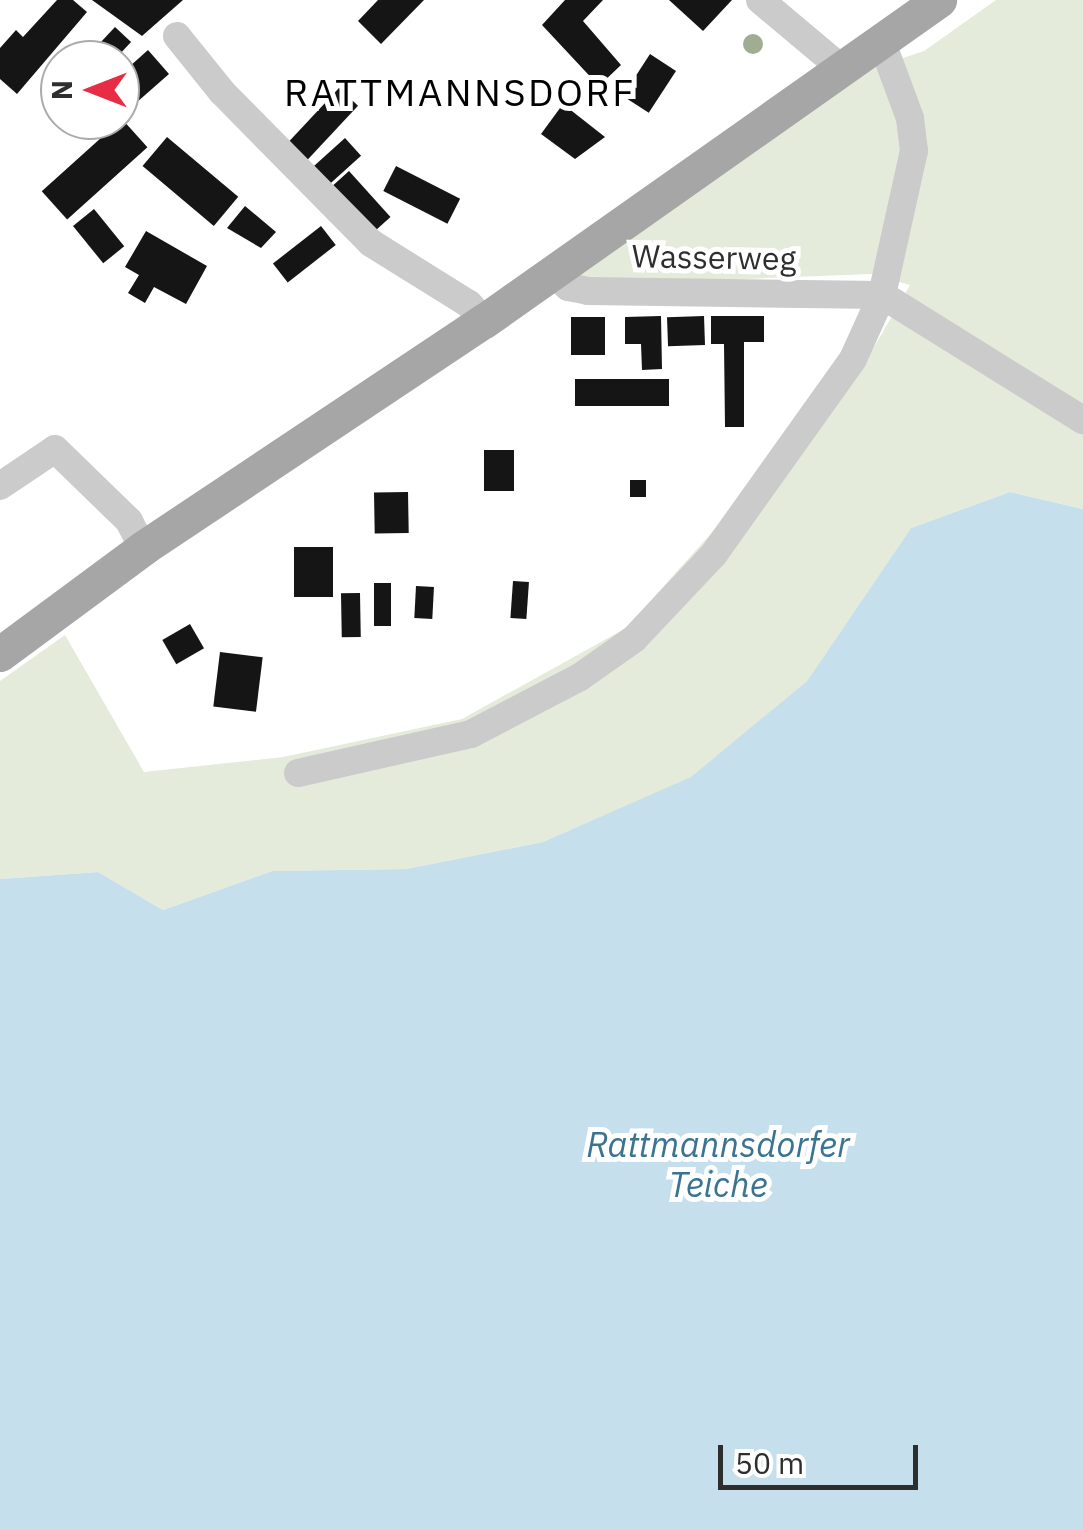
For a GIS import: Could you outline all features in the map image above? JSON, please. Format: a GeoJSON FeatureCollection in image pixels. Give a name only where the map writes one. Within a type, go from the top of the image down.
{"type":"FeatureCollection","features":[{"type":"Feature","properties":{"kind":"main road"},"geometry":{"type":"LineString","coordinates":[[0,654],[143,548],[484,320],[939,0]]}},
{"type":"Feature","properties":{"kind":"street"},"geometry":{"type":"LineString","coordinates":[[760,0],[841,68]]}},
{"type":"Feature","properties":{"kind":"street"},"geometry":{"type":"LineString","coordinates":[[177,36],[222,92],[371,243],[469,304],[484,320]]}},
{"type":"Feature","properties":{"kind":"street"},"geometry":{"type":"LineString","coordinates":[[298,773],[470,734],[580,677],[634,639],[714,554],[853,358],[882,294],[914,151],[910,118],[882,40]]}},
{"type":"Feature","properties":{"kind":"street","name":"Wasserweg"},"geometry":{"type":"LineString","coordinates":[[552,272],[568,287],[588,291],[882,294]]}},
{"type":"Feature","properties":{"kind":"street"},"geometry":{"type":"LineString","coordinates":[[882,294],[1083,420]]}},
{"type":"Feature","properties":{"kind":"street"},"geometry":{"type":"LineString","coordinates":[[0,486],[55,449],[129,521],[143,548]]}},
{"type":"Feature","properties":{"kind":"green space"},"geometry":{"type":"Polygon","coordinates":[[[996,0],[1083,0],[1083,509],[1010,492],[911,528],[807,681],[691,778],[543,842],[406,869],[272,871],[163,910],[98,872],[0,879],[0,681],[65,635],[144,772],[283,757],[462,719],[626,628],[866,361],[910,285],[871,274],[640,283],[582,280],[576,271],[861,72],[924,51],[996,0]]]}},
{"type":"Feature","properties":{"kind":"water","name":"Rattmannsdorfer Teiche"},"geometry":{"type":"Polygon","coordinates":[[[1010,492],[1083,509],[1083,1530],[0,1530],[0,879],[98,872],[163,910],[272,871],[406,869],[543,842],[691,777],[807,681],[911,528],[1010,492]]]}},
{"type":"Feature","properties":{"kind":"building"},"geometry":{"type":"Polygon","coordinates":[[[57,0],[73,0],[87,12],[63,40],[40,40],[40,67],[17,94],[0,79],[0,48],[16,30],[23,37],[57,0]]]}},
{"type":"Feature","properties":{"kind":"building"},"geometry":{"type":"Polygon","coordinates":[[[92,0],[183,0],[142,36],[92,0]]]}},
{"type":"Feature","properties":{"kind":"building"},"geometry":{"type":"Polygon","coordinates":[[[378,0],[424,0],[381,44],[358,21],[378,0]]]}},
{"type":"Feature","properties":{"kind":"building"},"geometry":{"type":"Polygon","coordinates":[[[565,0],[603,0],[583,21],[621,65],[599,86],[542,25],[565,0]]]}},
{"type":"Feature","properties":{"kind":"building"},"geometry":{"type":"Polygon","coordinates":[[[669,0],[732,0],[703,31],[669,0]]]}},
{"type":"Feature","properties":{"kind":"building"},"geometry":{"type":"Polygon","coordinates":[[[115,27],[129,40],[103,40],[115,27]]]}},
{"type":"Feature","properties":{"kind":"building"},"geometry":{"type":"Polygon","coordinates":[[[148,50],[169,74],[140,99],[140,57],[148,50]]]}},
{"type":"Feature","properties":{"kind":"building"},"geometry":{"type":"Polygon","coordinates":[[[650,54],[676,71],[649,113],[623,96],[650,54]]]}},
{"type":"Feature","properties":{"kind":"building"},"geometry":{"type":"Polygon","coordinates":[[[339,88],[358,106],[308,160],[289,142],[339,88]]]}},
{"type":"Feature","properties":{"kind":"building"},"geometry":{"type":"Polygon","coordinates":[[[563,104],[605,137],[575,159],[541,134],[563,104]]]}},
{"type":"Feature","properties":{"kind":"building"},"geometry":{"type":"Polygon","coordinates":[[[167,137],[238,197],[214,226],[143,166],[167,137]]]}},
{"type":"Feature","properties":{"kind":"building"},"geometry":{"type":"Polygon","coordinates":[[[345,138],[361,156],[328,185],[312,167],[345,138]]]}},
{"type":"Feature","properties":{"kind":"building"},"geometry":{"type":"Polygon","coordinates":[[[140,139],[147,147],[67,220],[42,191],[99,140],[140,139]]]}},
{"type":"Feature","properties":{"kind":"building"},"geometry":{"type":"Polygon","coordinates":[[[396,166],[460,199],[447,224],[383,191],[396,166]]]}},
{"type":"Feature","properties":{"kind":"building"},"geometry":{"type":"Polygon","coordinates":[[[349,171],[390,217],[372,234],[330,188],[349,171]]]}},
{"type":"Feature","properties":{"kind":"building"},"geometry":{"type":"Polygon","coordinates":[[[245,206],[276,232],[261,248],[227,228],[245,206]]]}},
{"type":"Feature","properties":{"kind":"building"},"geometry":{"type":"Polygon","coordinates":[[[94,209],[124,246],[103,263],[73,226],[94,209]]]}},
{"type":"Feature","properties":{"kind":"building"},"geometry":{"type":"Polygon","coordinates":[[[321,226],[336,245],[288,282],[273,264],[321,226]]]}},
{"type":"Feature","properties":{"kind":"building"},"geometry":{"type":"Polygon","coordinates":[[[146,231],[207,266],[186,304],[154,287],[145,303],[128,293],[139,275],[125,267],[146,231]]]}},
{"type":"Feature","properties":{"kind":"building"},"geometry":{"type":"Polygon","coordinates":[[[661,316],[662,369],[642,370],[641,344],[625,344],[625,317],[661,316]]]}},
{"type":"Feature","properties":{"kind":"building"},"geometry":{"type":"Polygon","coordinates":[[[704,316],[705,345],[668,346],[667,317],[704,316]]]}},
{"type":"Feature","properties":{"kind":"building"},"geometry":{"type":"Polygon","coordinates":[[[711,316],[764,316],[764,342],[744,342],[744,427],[725,427],[724,344],[711,344],[711,316]]]}},
{"type":"Feature","properties":{"kind":"building"},"geometry":{"type":"Polygon","coordinates":[[[571,317],[605,317],[605,355],[571,355],[571,317]]]}},
{"type":"Feature","properties":{"kind":"building"},"geometry":{"type":"Polygon","coordinates":[[[575,379],[669,379],[669,406],[575,406],[575,379]]]}},
{"type":"Feature","properties":{"kind":"building"},"geometry":{"type":"Polygon","coordinates":[[[484,450],[514,450],[514,491],[484,491],[484,450]]]}},
{"type":"Feature","properties":{"kind":"building"},"geometry":{"type":"Polygon","coordinates":[[[630,480],[646,480],[646,497],[630,497],[630,480]]]}},
{"type":"Feature","properties":{"kind":"building"},"geometry":{"type":"Polygon","coordinates":[[[408,492],[409,533],[375,534],[374,493],[408,492]]]}},
{"type":"Feature","properties":{"kind":"building"},"geometry":{"type":"Polygon","coordinates":[[[294,547],[333,547],[333,597],[294,597],[294,547]]]}},
{"type":"Feature","properties":{"kind":"building"},"geometry":{"type":"Polygon","coordinates":[[[513,581],[529,582],[526,619],[510,618],[513,581]]]}},
{"type":"Feature","properties":{"kind":"building"},"geometry":{"type":"Polygon","coordinates":[[[374,583],[391,583],[391,626],[374,626],[374,583]]]}},
{"type":"Feature","properties":{"kind":"building"},"geometry":{"type":"Polygon","coordinates":[[[416,586],[434,587],[432,619],[414,618],[416,586]]]}},
{"type":"Feature","properties":{"kind":"building"},"geometry":{"type":"Polygon","coordinates":[[[341,593],[360,593],[361,637],[342,637],[341,593]]]}},
{"type":"Feature","properties":{"kind":"building"},"geometry":{"type":"Polygon","coordinates":[[[190,624],[204,648],[176,664],[162,640],[190,624]]]}},
{"type":"Feature","properties":{"kind":"building"},"geometry":{"type":"Polygon","coordinates":[[[220,652],[263,657],[256,712],[213,707],[220,652]]]}},
{"type":"Feature","properties":{"kind":"district","name":"RATTMANNSDORF"},"geometry":{"type":"Point","coordinates":[460,92]}}]}
